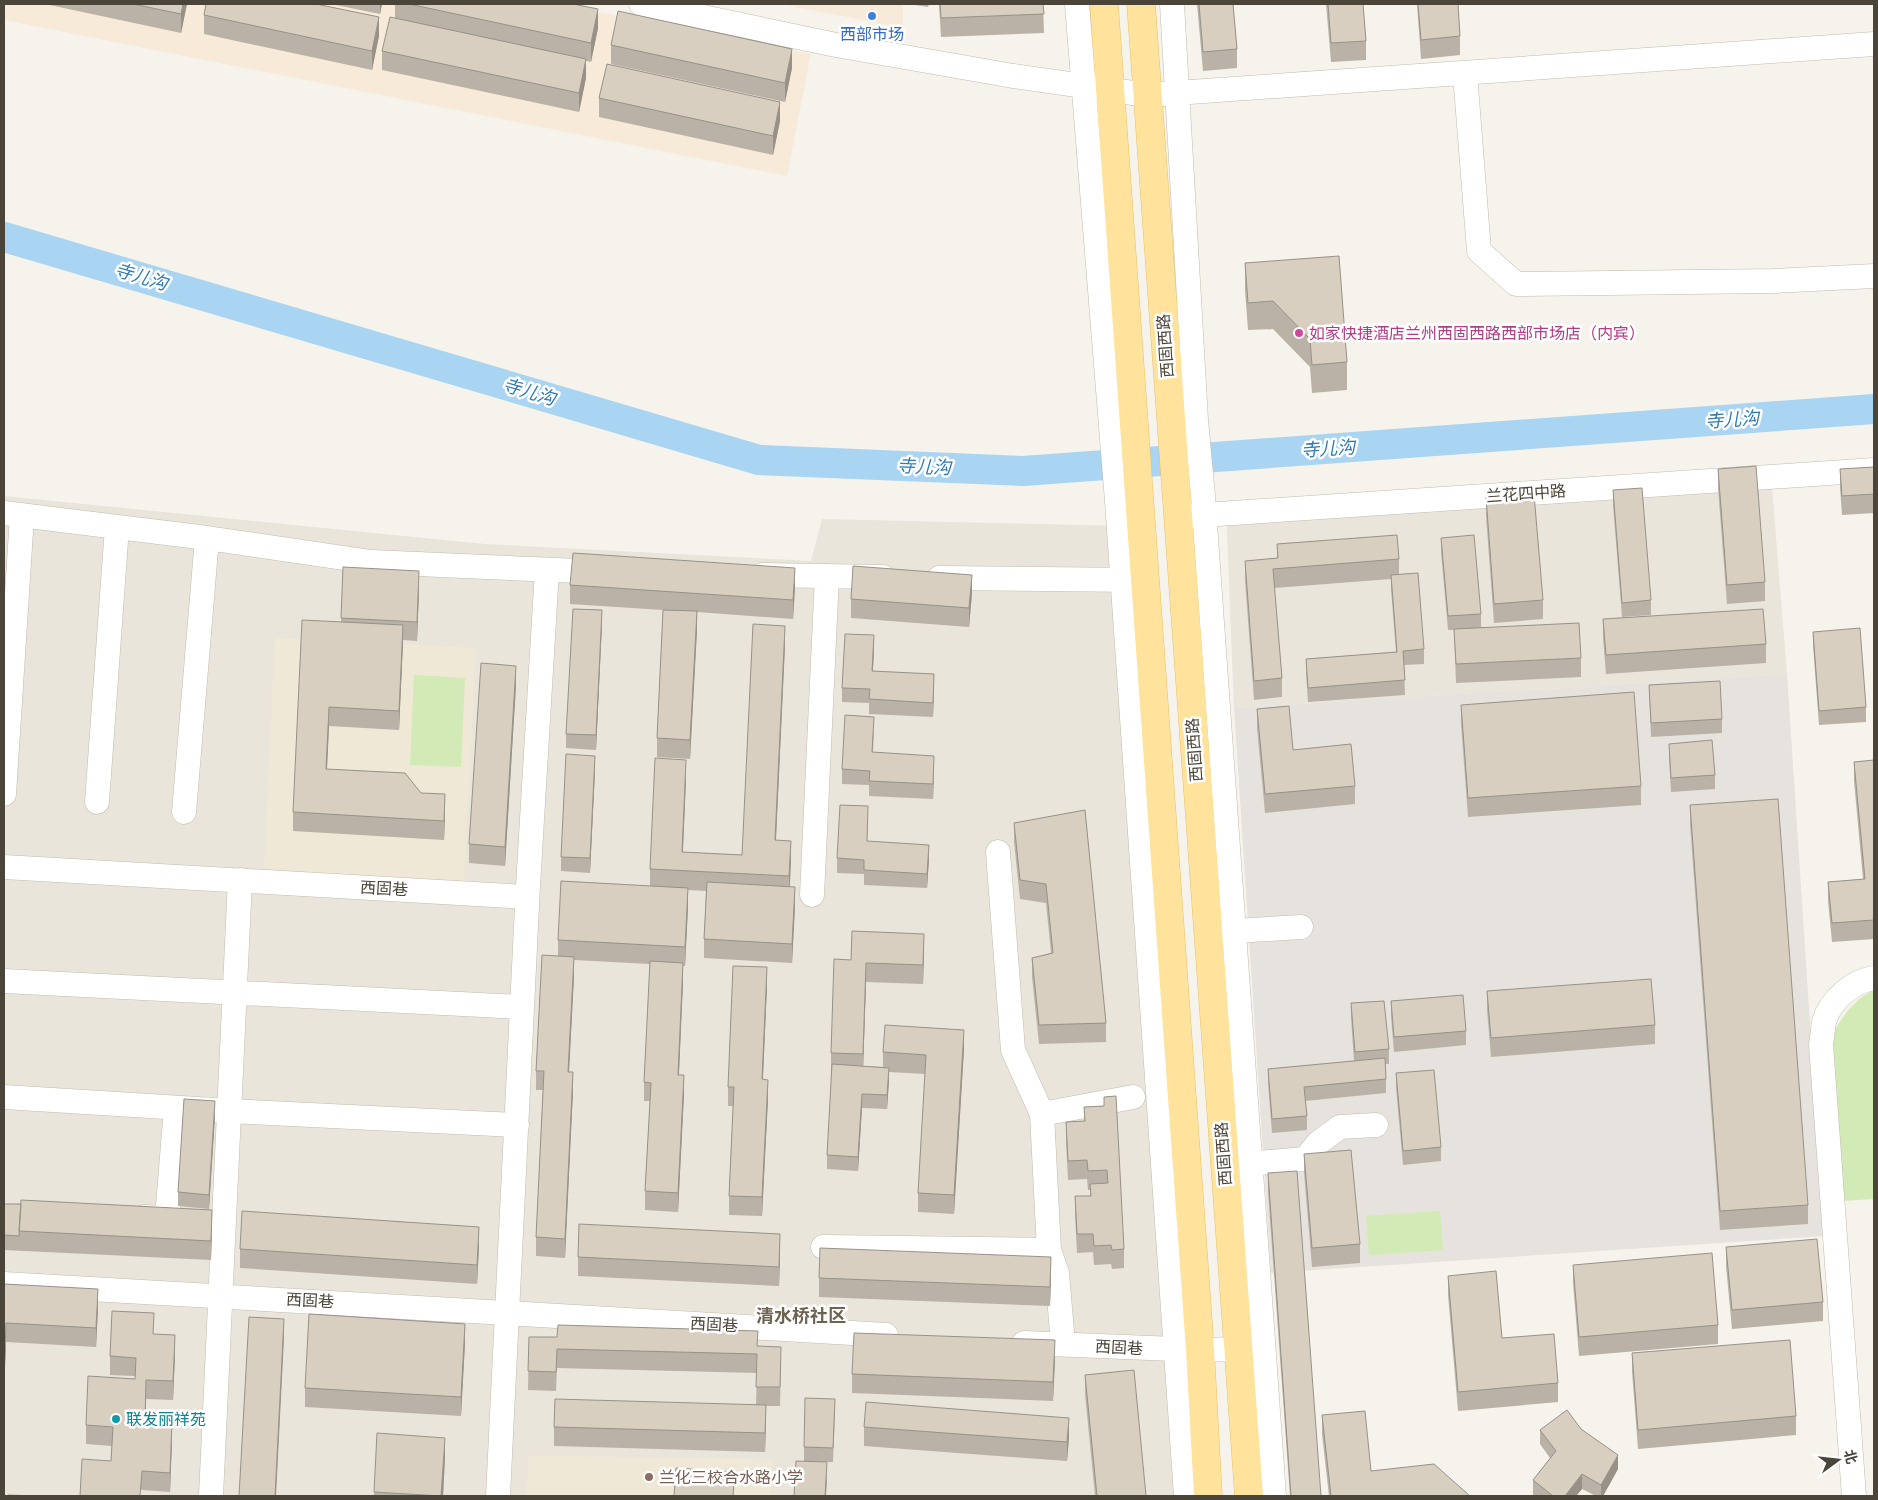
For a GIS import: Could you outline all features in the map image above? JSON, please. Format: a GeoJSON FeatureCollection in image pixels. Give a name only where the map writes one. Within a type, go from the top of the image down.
{"type":"FeatureCollection","features":[{"type":"Feature","properties":{"kind":"main road"},"geometry":{"type":"LineString","coordinates":[[1104,4],[1110,90],[1122,425],[1188,1350],[1208,1496]]}},
{"type":"Feature","properties":{"kind":"main road","name":"西固西路"},"geometry":{"type":"LineString","coordinates":[[1141,4],[1147,95],[1183,421],[1190,506],[1237,1165],[1237,1349],[1249,1496]]}},
{"type":"Feature","properties":{"kind":"street"},"geometry":{"type":"LineString","coordinates":[[641,4],[836,45],[1147,95],[1874,44]]}},
{"type":"Feature","properties":{"kind":"street"},"geometry":{"type":"LineString","coordinates":[[1078,4],[1083,86],[1122,425]]}},
{"type":"Feature","properties":{"kind":"street"},"geometry":{"type":"LineString","coordinates":[[1172,4],[1178,93],[1183,421]]}},
{"type":"Feature","properties":{"kind":"street"},"geometry":{"type":"LineString","coordinates":[[1465,74],[1479,251],[1516,284],[1774,281],[1874,276]]}},
{"type":"Feature","properties":{"kind":"street","name":"兰花四中路"},"geometry":{"type":"LineString","coordinates":[[1190,506],[1874,470]]}},
{"type":"Feature","properties":{"kind":"street"},"geometry":{"type":"LineString","coordinates":[[4,794],[13,515],[207,538],[371,562],[627,572]]}},
{"type":"Feature","properties":{"kind":"street"},"geometry":{"type":"LineString","coordinates":[[97,802],[117,527]]}},
{"type":"Feature","properties":{"kind":"street"},"geometry":{"type":"LineString","coordinates":[[184,812],[207,538]]}},
{"type":"Feature","properties":{"kind":"street"},"geometry":{"type":"LineString","coordinates":[[498,1496],[527,897],[547,570]]}},
{"type":"Feature","properties":{"kind":"street"},"geometry":{"type":"LineString","coordinates":[[737,574],[1134,580]]}},
{"type":"Feature","properties":{"kind":"street"},"geometry":{"type":"LineString","coordinates":[[812,895],[827,576]]}},
{"type":"Feature","properties":{"kind":"street"},"geometry":{"type":"LineString","coordinates":[[998,852],[1012,1050],[1042,1114],[1049,1250],[1057,1273],[1063,1344]]}},
{"type":"Feature","properties":{"kind":"street","name":"西固巷"},"geometry":{"type":"LineString","coordinates":[[4,867],[527,897]]}},
{"type":"Feature","properties":{"kind":"street"},"geometry":{"type":"LineString","coordinates":[[211,1496],[222,1296],[240,880]]}},
{"type":"Feature","properties":{"kind":"street"},"geometry":{"type":"LineString","coordinates":[[1220,932],[1301,927]]}},
{"type":"Feature","properties":{"kind":"street"},"geometry":{"type":"LineString","coordinates":[[1854,1496],[1821,1045],[1825,1020],[1836,1002],[1848,988],[1863,979],[1874,978]]}},
{"type":"Feature","properties":{"kind":"street"},"geometry":{"type":"LineString","coordinates":[[4,981],[522,1007]]}},
{"type":"Feature","properties":{"kind":"street"},"geometry":{"type":"LineString","coordinates":[[4,1097],[230,1111],[517,1125]]}},
{"type":"Feature","properties":{"kind":"street"},"geometry":{"type":"LineString","coordinates":[[1042,1114],[1133,1097]]}},
{"type":"Feature","properties":{"kind":"street"},"geometry":{"type":"LineString","coordinates":[[119,1216],[167,1218],[176,1108]]}},
{"type":"Feature","properties":{"kind":"street"},"geometry":{"type":"LineString","coordinates":[[1274,1496],[1237,1165],[1305,1160],[1318,1143],[1340,1127],[1376,1125]]}},
{"type":"Feature","properties":{"kind":"street"},"geometry":{"type":"LineString","coordinates":[[823,1247],[1049,1250]]}},
{"type":"Feature","properties":{"kind":"street","name":"西固巷"},"geometry":{"type":"LineString","coordinates":[[4,1284],[906,1336]]}},
{"type":"Feature","properties":{"kind":"street","name":"西固巷"},"geometry":{"type":"LineString","coordinates":[[1006,1342],[1188,1350],[1237,1349]]}},
{"type":"Feature","properties":{"kind":"street"},"geometry":{"type":"LineString","coordinates":[[1186,1496],[1188,1350]]}},
{"type":"Feature","properties":{"kind":"shaded area"},"geometry":{"type":"Polygon","coordinates":[[[4,4],[559,4],[811,54],[787,176],[4,20],[4,4]]]}},
{"type":"Feature","properties":{"kind":"shaded area","name":"西部市场"},"geometry":{"type":"Polygon","coordinates":[[[780,4],[903,4],[903,28],[780,4]]]}},
{"type":"Feature","properties":{"kind":"shaded area"},"geometry":{"type":"Polygon","coordinates":[[[1771,474],[1787,674],[1234,708],[1226,507],[1771,474]]]}},
{"type":"Feature","properties":{"kind":"shaded area"},"geometry":{"type":"Polygon","coordinates":[[[4,496],[485,544],[811,561],[822,519],[1131,526],[1179,1496],[4,1496],[4,496]]]}},
{"type":"Feature","properties":{"kind":"shaded area"},"geometry":{"type":"Polygon","coordinates":[[[275,638],[476,648],[464,881],[264,871],[275,638]]]}},
{"type":"Feature","properties":{"kind":"shaded area"},"geometry":{"type":"Polygon","coordinates":[[[1787,674],[1824,1236],[1271,1273],[1234,708],[1787,674]]]}},
{"type":"Feature","properties":{"kind":"shaded area","name":"兰化三校合水路小学"},"geometry":{"type":"Polygon","coordinates":[[[529,1456],[772,1459],[771,1496],[526,1496],[529,1456]]]}},
{"type":"Feature","properties":{"kind":"green space"},"geometry":{"type":"Polygon","coordinates":[[[414,675],[465,678],[461,767],[410,765],[414,675]]]}},
{"type":"Feature","properties":{"kind":"green space"},"geometry":{"type":"Polygon","coordinates":[[[1874,990],[1874,1199],[1842,1201],[1832,1035],[1854,1004],[1874,990]]]}},
{"type":"Feature","properties":{"kind":"green space"},"geometry":{"type":"Polygon","coordinates":[[[1440,1211],[1443,1250],[1369,1255],[1366,1216],[1440,1211]]]}},
{"type":"Feature","properties":{"kind":"building"},"geometry":{"type":"Polygon","coordinates":[[[133,4],[183,4],[181,14],[133,4]]]}},
{"type":"Feature","properties":{"kind":"building"},"geometry":{"type":"Polygon","coordinates":[[[206,4],[316,4],[379,17],[372,51],[204,15],[206,4]]]}},
{"type":"Feature","properties":{"kind":"building"},"geometry":{"type":"Polygon","coordinates":[[[409,4],[573,4],[598,9],[591,43],[409,4]]]}},
{"type":"Feature","properties":{"kind":"building"},"geometry":{"type":"Polygon","coordinates":[[[940,4],[1043,4],[1044,14],[941,18],[940,4]]]}},
{"type":"Feature","properties":{"kind":"building"},"geometry":{"type":"Polygon","coordinates":[[[1199,4],[1233,4],[1237,49],[1203,52],[1199,4]]]}},
{"type":"Feature","properties":{"kind":"building"},"geometry":{"type":"Polygon","coordinates":[[[1328,4],[1363,4],[1366,41],[1331,43],[1328,4]]]}},
{"type":"Feature","properties":{"kind":"building"},"geometry":{"type":"Polygon","coordinates":[[[1418,4],[1458,4],[1460,36],[1421,40],[1418,4]]]}},
{"type":"Feature","properties":{"kind":"building"},"geometry":{"type":"Polygon","coordinates":[[[618,11],[792,49],[785,83],[611,45],[618,11]]]}},
{"type":"Feature","properties":{"kind":"building"},"geometry":{"type":"Polygon","coordinates":[[[390,17],[586,59],[579,93],[382,51],[390,17]]]}},
{"type":"Feature","properties":{"kind":"building"},"geometry":{"type":"Polygon","coordinates":[[[607,64],[780,102],[773,136],[599,98],[607,64]]]}},
{"type":"Feature","properties":{"kind":"building"},"geometry":{"type":"Polygon","coordinates":[[[1339,256],[1347,362],[1312,365],[1310,339],[1273,301],[1248,303],[1245,263],[1339,256]]]}},
{"type":"Feature","properties":{"kind":"building"},"geometry":{"type":"Polygon","coordinates":[[[1756,466],[1765,582],[1727,585],[1718,469],[1756,466]]]}},
{"type":"Feature","properties":{"kind":"building"},"geometry":{"type":"Polygon","coordinates":[[[1874,467],[1874,494],[1842,496],[1840,469],[1874,467]]]}},
{"type":"Feature","properties":{"kind":"building"},"geometry":{"type":"Polygon","coordinates":[[[1642,488],[1651,600],[1622,603],[1613,490],[1642,488]]]}},
{"type":"Feature","properties":{"kind":"building"},"geometry":{"type":"Polygon","coordinates":[[[1534,494],[1543,600],[1494,604],[1486,497],[1534,494]]]}},
{"type":"Feature","properties":{"kind":"building"},"geometry":{"type":"Polygon","coordinates":[[[1397,535],[1399,559],[1273,569],[1282,678],[1254,681],[1245,561],[1278,558],[1277,544],[1397,535]]]}},
{"type":"Feature","properties":{"kind":"building"},"geometry":{"type":"Polygon","coordinates":[[[1474,535],[1481,614],[1448,616],[1441,538],[1474,535]]]}},
{"type":"Feature","properties":{"kind":"building"},"geometry":{"type":"Polygon","coordinates":[[[573,553],[795,568],[793,600],[570,585],[573,553]]]}},
{"type":"Feature","properties":{"kind":"building"},"geometry":{"type":"Polygon","coordinates":[[[853,566],[972,575],[969,608],[851,599],[853,566]]]}},
{"type":"Feature","properties":{"kind":"building"},"geometry":{"type":"Polygon","coordinates":[[[343,567],[419,571],[417,622],[341,618],[343,567]]]}},
{"type":"Feature","properties":{"kind":"building"},"geometry":{"type":"Polygon","coordinates":[[[1418,573],[1424,649],[1403,651],[1405,680],[1308,688],[1306,659],[1397,652],[1391,575],[1418,573]]]}},
{"type":"Feature","properties":{"kind":"building"},"geometry":{"type":"Polygon","coordinates":[[[573,609],[602,610],[596,735],[566,734],[573,609]]]}},
{"type":"Feature","properties":{"kind":"building"},"geometry":{"type":"Polygon","coordinates":[[[1763,609],[1766,644],[1606,655],[1603,619],[1763,609]]]}},
{"type":"Feature","properties":{"kind":"building"},"geometry":{"type":"Polygon","coordinates":[[[663,610],[697,611],[690,740],[657,738],[663,610]]]}},
{"type":"Feature","properties":{"kind":"building"},"geometry":{"type":"Polygon","coordinates":[[[302,620],[403,625],[399,711],[329,707],[326,769],[405,773],[421,793],[445,794],[444,821],[293,812],[302,620]]]}},
{"type":"Feature","properties":{"kind":"building"},"geometry":{"type":"Polygon","coordinates":[[[1579,623],[1581,658],[1456,664],[1454,629],[1579,623]]]}},
{"type":"Feature","properties":{"kind":"building"},"geometry":{"type":"Polygon","coordinates":[[[753,624],[785,626],[775,840],[791,841],[789,876],[650,869],[655,758],[686,760],[682,852],[742,855],[753,624]]]}},
{"type":"Feature","properties":{"kind":"building"},"geometry":{"type":"Polygon","coordinates":[[[1860,628],[1866,707],[1819,711],[1813,632],[1860,628]]]}},
{"type":"Feature","properties":{"kind":"building"},"geometry":{"type":"Polygon","coordinates":[[[845,634],[874,635],[872,671],[934,674],[933,703],[869,699],[870,689],[842,688],[845,634]]]}},
{"type":"Feature","properties":{"kind":"building"},"geometry":{"type":"Polygon","coordinates":[[[481,663],[516,666],[505,847],[469,844],[481,663]]]}},
{"type":"Feature","properties":{"kind":"building"},"geometry":{"type":"Polygon","coordinates":[[[1720,681],[1722,719],[1651,723],[1649,685],[1720,681]]]}},
{"type":"Feature","properties":{"kind":"building"},"geometry":{"type":"Polygon","coordinates":[[[1634,692],[1641,786],[1468,798],[1461,705],[1634,692]]]}},
{"type":"Feature","properties":{"kind":"building"},"geometry":{"type":"Polygon","coordinates":[[[1289,706],[1293,750],[1351,744],[1355,786],[1265,794],[1257,709],[1289,706]]]}},
{"type":"Feature","properties":{"kind":"building"},"geometry":{"type":"Polygon","coordinates":[[[845,715],[874,717],[872,752],[934,756],[933,784],[869,781],[870,771],[842,769],[845,715]]]}},
{"type":"Feature","properties":{"kind":"building"},"geometry":{"type":"Polygon","coordinates":[[[1712,740],[1715,775],[1671,778],[1669,744],[1712,740]]]}},
{"type":"Feature","properties":{"kind":"building"},"geometry":{"type":"Polygon","coordinates":[[[566,754],[595,756],[590,858],[561,857],[566,754]]]}},
{"type":"Feature","properties":{"kind":"building"},"geometry":{"type":"Polygon","coordinates":[[[1874,760],[1874,920],[1832,923],[1828,882],[1865,879],[1854,762],[1874,760]]]}},
{"type":"Feature","properties":{"kind":"building"},"geometry":{"type":"Polygon","coordinates":[[[1778,799],[1808,1205],[1720,1211],[1690,805],[1778,799]]]}},
{"type":"Feature","properties":{"kind":"building"},"geometry":{"type":"Polygon","coordinates":[[[840,805],[868,806],[867,841],[929,845],[927,874],[864,870],[864,860],[837,858],[840,805]]]}},
{"type":"Feature","properties":{"kind":"building"},"geometry":{"type":"Polygon","coordinates":[[[1085,810],[1106,1023],[1039,1025],[1032,958],[1053,953],[1046,884],[1020,880],[1014,823],[1085,810]]]}},
{"type":"Feature","properties":{"kind":"building"},"geometry":{"type":"Polygon","coordinates":[[[561,881],[688,888],[685,947],[558,940],[561,881]]]}},
{"type":"Feature","properties":{"kind":"building"},"geometry":{"type":"Polygon","coordinates":[[[707,882],[795,887],[792,944],[704,939],[707,882]]]}},
{"type":"Feature","properties":{"kind":"building"},"geometry":{"type":"Polygon","coordinates":[[[852,931],[924,934],[923,965],[866,963],[863,1054],[831,1053],[834,959],[851,960],[852,931]]]}},
{"type":"Feature","properties":{"kind":"building"},"geometry":{"type":"Polygon","coordinates":[[[542,955],[574,957],[568,1072],[573,1072],[565,1239],[536,1237],[544,1071],[536,1071],[542,955]]]}},
{"type":"Feature","properties":{"kind":"building"},"geometry":{"type":"Polygon","coordinates":[[[650,961],[683,963],[678,1075],[684,1075],[678,1193],[645,1191],[651,1083],[644,1082],[650,961]]]}},
{"type":"Feature","properties":{"kind":"building"},"geometry":{"type":"Polygon","coordinates":[[[733,966],[767,967],[762,1079],[768,1080],[762,1197],[729,1196],[734,1087],[728,1087],[733,966]]]}},
{"type":"Feature","properties":{"kind":"building"},"geometry":{"type":"Polygon","coordinates":[[[1651,979],[1655,1025],[1491,1038],[1487,991],[1651,979]]]}},
{"type":"Feature","properties":{"kind":"building"},"geometry":{"type":"Polygon","coordinates":[[[1463,995],[1466,1031],[1394,1037],[1391,1001],[1463,995]]]}},
{"type":"Feature","properties":{"kind":"building"},"geometry":{"type":"Polygon","coordinates":[[[1384,1001],[1389,1049],[1355,1052],[1351,1003],[1384,1001]]]}},
{"type":"Feature","properties":{"kind":"building"},"geometry":{"type":"Polygon","coordinates":[[[885,1025],[964,1030],[954,1195],[918,1193],[926,1055],[883,1052],[885,1025]]]}},
{"type":"Feature","properties":{"kind":"building"},"geometry":{"type":"Polygon","coordinates":[[[1385,1058],[1386,1079],[1304,1087],[1307,1116],[1272,1119],[1268,1069],[1385,1058]]]}},
{"type":"Feature","properties":{"kind":"building"},"geometry":{"type":"Polygon","coordinates":[[[832,1064],[889,1068],[887,1095],[862,1094],[858,1157],[827,1155],[832,1064]]]}},
{"type":"Feature","properties":{"kind":"building"},"geometry":{"type":"Polygon","coordinates":[[[1434,1070],[1441,1147],[1403,1151],[1396,1073],[1434,1070]]]}},
{"type":"Feature","properties":{"kind":"building"},"geometry":{"type":"Polygon","coordinates":[[[1116,1096],[1124,1249],[1112,1250],[1111,1245],[1094,1246],[1093,1234],[1077,1234],[1075,1196],[1091,1196],[1090,1184],[1108,1183],[1107,1170],[1088,1171],[1087,1160],[1068,1161],[1066,1122],[1085,1121],[1084,1107],[1104,1106],[1104,1097],[1116,1096]]]}},
{"type":"Feature","properties":{"kind":"building"},"geometry":{"type":"Polygon","coordinates":[[[184,1099],[215,1101],[209,1195],[178,1192],[184,1099]]]}},
{"type":"Feature","properties":{"kind":"building"},"geometry":{"type":"Polygon","coordinates":[[[1351,1150],[1360,1244],[1312,1248],[1304,1154],[1351,1150]]]}},
{"type":"Feature","properties":{"kind":"building"},"geometry":{"type":"Polygon","coordinates":[[[1297,1171],[1321,1496],[1291,1496],[1268,1173],[1297,1171]]]}},
{"type":"Feature","properties":{"kind":"building"},"geometry":{"type":"Polygon","coordinates":[[[21,1200],[212,1210],[211,1241],[19,1231],[21,1200]]]}},
{"type":"Feature","properties":{"kind":"building"},"geometry":{"type":"Polygon","coordinates":[[[4,1204],[21,1204],[19,1236],[4,1235],[4,1204]]]}},
{"type":"Feature","properties":{"kind":"building"},"geometry":{"type":"Polygon","coordinates":[[[242,1211],[479,1227],[477,1265],[240,1249],[242,1211]]]}},
{"type":"Feature","properties":{"kind":"building"},"geometry":{"type":"Polygon","coordinates":[[[579,1224],[780,1234],[779,1267],[578,1257],[579,1224]]]}},
{"type":"Feature","properties":{"kind":"building"},"geometry":{"type":"Polygon","coordinates":[[[1817,1239],[1823,1302],[1732,1310],[1726,1247],[1817,1239]]]}},
{"type":"Feature","properties":{"kind":"building"},"geometry":{"type":"Polygon","coordinates":[[[820,1248],[1051,1257],[1050,1287],[819,1278],[820,1248]]]}},
{"type":"Feature","properties":{"kind":"building"},"geometry":{"type":"Polygon","coordinates":[[[1712,1253],[1718,1325],[1579,1337],[1573,1265],[1712,1253]]]}},
{"type":"Feature","properties":{"kind":"building"},"geometry":{"type":"Polygon","coordinates":[[[1496,1271],[1502,1338],[1554,1334],[1558,1383],[1458,1392],[1448,1276],[1496,1271]]]}},
{"type":"Feature","properties":{"kind":"building"},"geometry":{"type":"Polygon","coordinates":[[[4,1284],[98,1289],[96,1328],[6,1323],[4,1373],[4,1284]]]}},
{"type":"Feature","properties":{"kind":"building","name":"联发丽祥苑"},"geometry":{"type":"Polygon","coordinates":[[[112,1311],[154,1313],[153,1334],[175,1335],[173,1381],[146,1380],[145,1420],[172,1421],[170,1473],[142,1471],[140,1496],[80,1496],[82,1459],[111,1461],[113,1427],[86,1425],[88,1376],[135,1379],[136,1358],[110,1356],[112,1311]]]}},
{"type":"Feature","properties":{"kind":"building"},"geometry":{"type":"Polygon","coordinates":[[[309,1314],[465,1324],[461,1397],[305,1388],[309,1314]]]}},
{"type":"Feature","properties":{"kind":"building"},"geometry":{"type":"Polygon","coordinates":[[[249,1317],[284,1319],[275,1496],[239,1496],[249,1317]]]}},
{"type":"Feature","properties":{"kind":"building"},"geometry":{"type":"Polygon","coordinates":[[[558,1325],[758,1331],[757,1346],[781,1347],[780,1387],[756,1387],[757,1354],[557,1349],[556,1372],[528,1371],[529,1337],[557,1337],[558,1325]]]}},
{"type":"Feature","properties":{"kind":"building"},"geometry":{"type":"Polygon","coordinates":[[[854,1333],[1055,1340],[1053,1382],[852,1374],[854,1333]]]}},
{"type":"Feature","properties":{"kind":"building"},"geometry":{"type":"Polygon","coordinates":[[[1790,1340],[1796,1416],[1638,1430],[1632,1353],[1790,1340]]]}},
{"type":"Feature","properties":{"kind":"building"},"geometry":{"type":"Polygon","coordinates":[[[1134,1370],[1146,1496],[1097,1496],[1085,1375],[1134,1370]]]}},
{"type":"Feature","properties":{"kind":"building"},"geometry":{"type":"Polygon","coordinates":[[[805,1398],[835,1399],[833,1448],[804,1447],[805,1398]]]}},
{"type":"Feature","properties":{"kind":"building"},"geometry":{"type":"Polygon","coordinates":[[[555,1399],[766,1405],[765,1433],[554,1427],[555,1399]]]}},
{"type":"Feature","properties":{"kind":"building"},"geometry":{"type":"Polygon","coordinates":[[[866,1402],[1069,1418],[1067,1442],[864,1427],[866,1402]]]}},
{"type":"Feature","properties":{"kind":"building"},"geometry":{"type":"Polygon","coordinates":[[[1567,1410],[1581,1429],[1618,1455],[1601,1485],[1582,1474],[1565,1496],[1553,1496],[1533,1480],[1556,1451],[1540,1430],[1567,1410]]]}},
{"type":"Feature","properties":{"kind":"building"},"geometry":{"type":"Polygon","coordinates":[[[1365,1411],[1371,1471],[1434,1464],[1470,1496],[1331,1496],[1322,1415],[1365,1411]]]}},
{"type":"Feature","properties":{"kind":"building"},"geometry":{"type":"Polygon","coordinates":[[[377,1433],[445,1438],[441,1496],[374,1492],[377,1433]]]}},
{"type":"Feature","properties":{"kind":"building"},"geometry":{"type":"Polygon","coordinates":[[[796,1461],[827,1462],[825,1496],[794,1496],[796,1461]]]}},
{"type":"Feature","properties":{"kind":"building"},"geometry":{"type":"Polygon","coordinates":[[[676,1468],[735,1472],[733,1496],[674,1496],[676,1468]]]}},
{"type":"Feature","properties":{"kind":"waterway","name":"寺儿沟"},"geometry":{"type":"LineString","coordinates":[[4,237],[759,460],[1023,471],[1874,409]]}},
{"type":"Feature","properties":{"kind":"place","name":"西部市场"},"geometry":{"type":"Point","coordinates":[872,16]}},
{"type":"Feature","properties":{"kind":"place","name":"如家快捷酒店兰州西固西路西部市场店（内宾）"},"geometry":{"type":"Point","coordinates":[1299,333]}},
{"type":"Feature","properties":{"kind":"place","name":"联发丽祥苑"},"geometry":{"type":"Point","coordinates":[116,1419]}},
{"type":"Feature","properties":{"kind":"place","name":"兰化三校合水路小学"},"geometry":{"type":"Point","coordinates":[649,1477]}},
{"type":"Feature","properties":{"kind":"district","name":"清水桥社区"},"geometry":{"type":"Point","coordinates":[801,1316]}}]}
